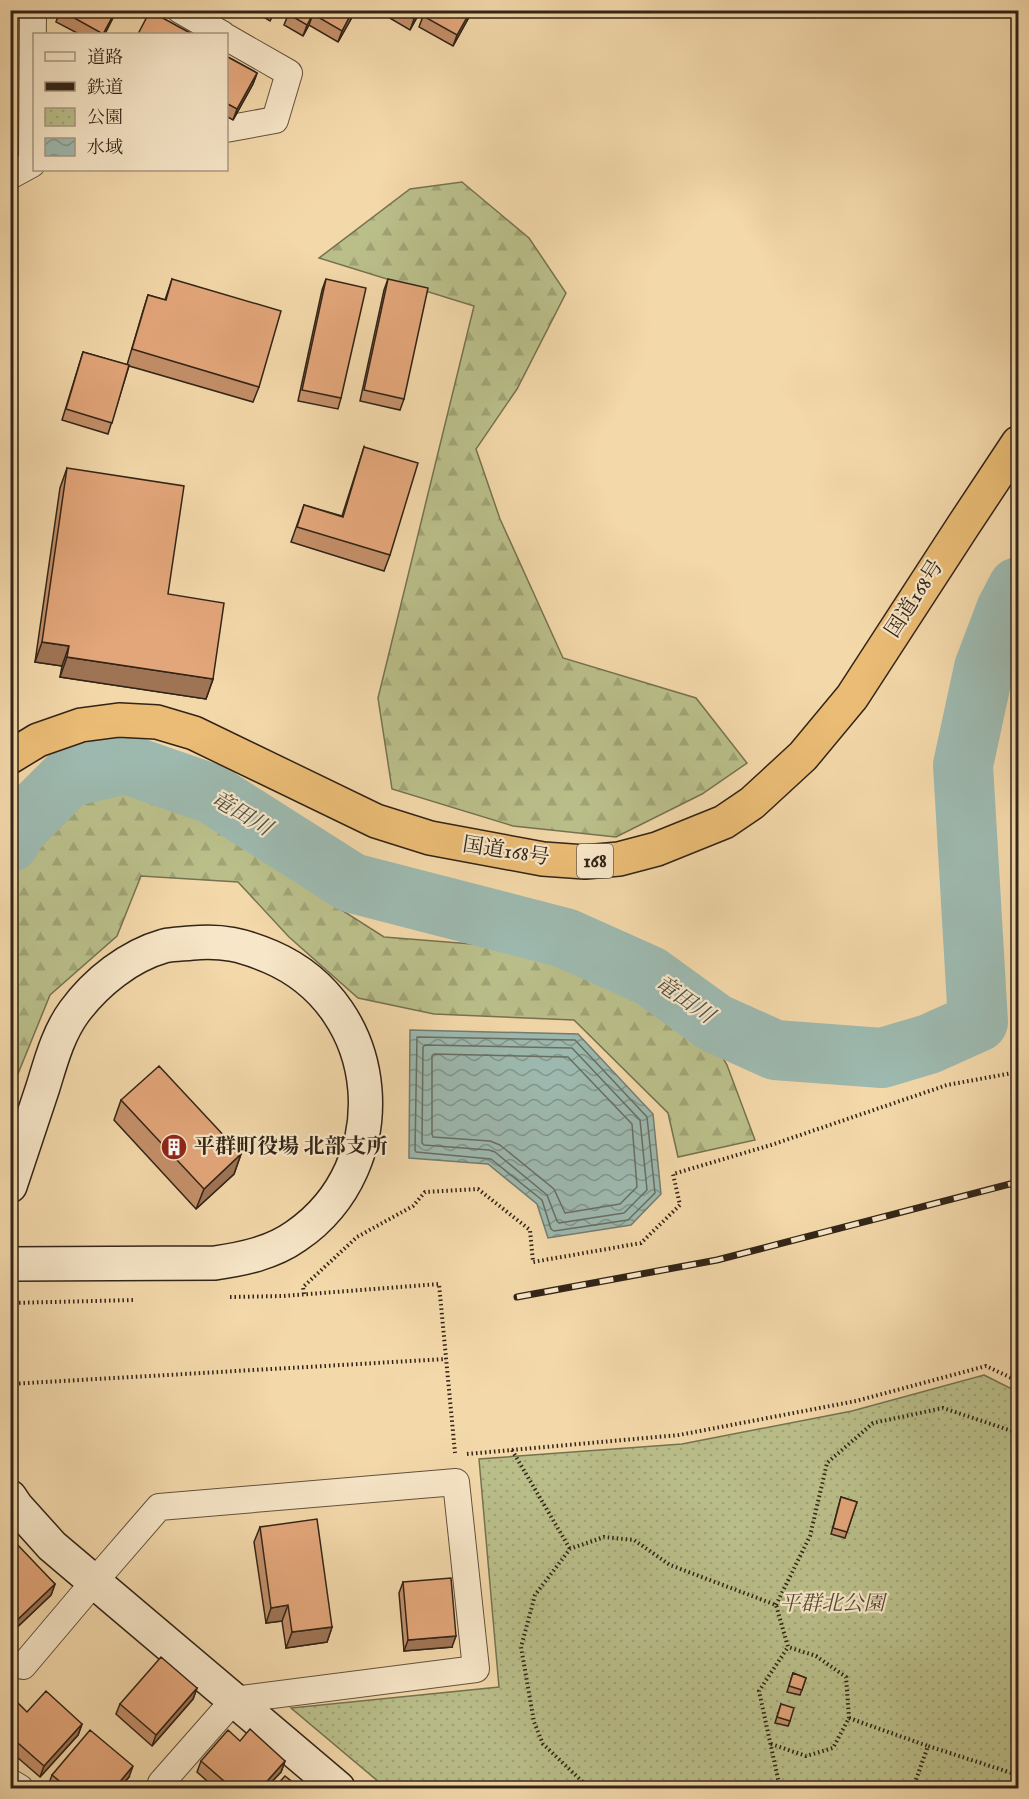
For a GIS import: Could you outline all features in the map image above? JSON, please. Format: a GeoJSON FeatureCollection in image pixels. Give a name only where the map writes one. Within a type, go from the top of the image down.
{"type":"FeatureCollection","features":[{"type":"Feature","properties":{"kind":"highway","name":"国道168号"},"geometry":{"type":"LineString","coordinates":[[10,758],[38,740],[81,725],[119,720],[157,722],[194,733],[376,820],[430,838],[543,859],[585,862],[619,859],[657,849],[723,822],[752,803],[802,756],[852,697],[1018,443]]}},
{"type":"Feature","properties":{"kind":"street"},"geometry":{"type":"LineString","coordinates":[[26,168],[33,10]]}},
{"type":"Feature","properties":{"kind":"street"},"geometry":{"type":"LineString","coordinates":[[180,10],[220,33]]}},
{"type":"Feature","properties":{"kind":"street"},"geometry":{"type":"LineString","coordinates":[[228,38],[289,73],[274,120],[228,129]]}},
{"type":"Feature","properties":{"kind":"street"},"geometry":{"type":"LineString","coordinates":[[10,1186],[60,1036],[74,1012],[90,992],[117,969],[132,959],[166,945],[225,942],[254,950],[280,961],[309,979],[330,1000],[357,1048],[364,1078],[365,1107],[358,1157],[346,1182],[331,1203],[296,1236],[272,1249],[246,1258],[215,1263],[10,1264]]}},
{"type":"Feature","properties":{"kind":"street"},"geometry":{"type":"LineString","coordinates":[[24,1666],[159,1507],[456,1482],[476,1669],[234,1700],[161,1784]]}},
{"type":"Feature","properties":{"kind":"street"},"geometry":{"type":"LineString","coordinates":[[10,1497],[52,1546],[338,1788]]}},
{"type":"Feature","properties":{"kind":"street"},"geometry":{"type":"LineString","coordinates":[[10,1782],[20,1788]]}},
{"type":"Feature","properties":{"kind":"path"},"geometry":{"type":"LineString","coordinates":[[304,1294],[303,1287],[357,1237],[413,1206],[425,1192],[478,1189],[530,1230],[533,1262],[640,1243],[680,1204],[673,1174],[771,1145],[947,1085],[1018,1072]]}},
{"type":"Feature","properties":{"kind":"path"},"geometry":{"type":"LineString","coordinates":[[284,1296],[439,1284],[455,1455]]}},
{"type":"Feature","properties":{"kind":"path"},"geometry":{"type":"LineString","coordinates":[[10,1384],[446,1359]]}},
{"type":"Feature","properties":{"kind":"path"},"geometry":{"type":"LineString","coordinates":[[467,1454],[679,1435],[856,1401],[986,1366],[1018,1381]]}},
{"type":"Feature","properties":{"kind":"path"},"geometry":{"type":"LineString","coordinates":[[780,1788],[759,1691],[788,1647],[776,1605],[810,1536],[827,1463],[873,1423],[943,1408],[1018,1433]]}},
{"type":"Feature","properties":{"kind":"path"},"geometry":{"type":"LineString","coordinates":[[512,1450],[570,1549]]}},
{"type":"Feature","properties":{"kind":"path"},"geometry":{"type":"LineString","coordinates":[[589,1788],[543,1744],[534,1722],[521,1647],[535,1595],[570,1549],[604,1537],[634,1540],[670,1565],[776,1605]]}},
{"type":"Feature","properties":{"kind":"path"},"geometry":{"type":"LineString","coordinates":[[771,1744],[806,1756],[833,1748],[849,1718],[846,1677],[816,1656],[788,1647]]}},
{"type":"Feature","properties":{"kind":"path"},"geometry":{"type":"LineString","coordinates":[[849,1718],[1018,1775]]}},
{"type":"Feature","properties":{"kind":"path"},"geometry":{"type":"LineString","coordinates":[[913,1788],[928,1746]]}},
{"type":"Feature","properties":{"kind":"green space"},"geometry":{"type":"Polygon","coordinates":[[[462,182],[529,238],[566,293],[517,389],[476,449],[500,519],[563,658],[696,698],[747,763],[702,794],[616,837],[513,826],[392,789],[378,698],[474,306],[319,258],[410,189],[462,182]]]}},
{"type":"Feature","properties":{"kind":"green space"},"geometry":{"type":"Polygon","coordinates":[[[124,778],[205,805],[293,859],[332,904],[384,937],[547,950],[627,979],[705,1027],[727,1065],[755,1140],[678,1157],[668,1113],[574,1020],[434,1014],[358,998],[289,937],[238,882],[141,876],[117,936],[50,995],[11,1091],[11,877],[28,835],[77,790],[124,778]]]}},
{"type":"Feature","properties":{"kind":"green space","name":"平群北公園"},"geometry":{"type":"Polygon","coordinates":[[[984,1375],[1018,1392],[1018,1762],[1010,1788],[386,1788],[291,1708],[499,1687],[479,1459],[682,1444],[852,1411],[984,1375]]]}},
{"type":"Feature","properties":{"kind":"water"},"geometry":{"type":"Polygon","coordinates":[[[410,1030],[578,1034],[653,1114],[661,1194],[631,1225],[548,1238],[537,1204],[488,1164],[409,1158],[410,1030]]]}},
{"type":"Feature","properties":{"kind":"building"},"geometry":{"type":"Polygon","coordinates":[[[60,10],[116,10],[104,33],[60,10]]]}},
{"type":"Feature","properties":{"kind":"building"},"geometry":{"type":"Polygon","coordinates":[[[290,10],[353,10],[342,31],[313,14],[307,25],[288,14],[290,10]]]}},
{"type":"Feature","properties":{"kind":"building"},"geometry":{"type":"Polygon","coordinates":[[[399,10],[419,10],[414,19],[399,10]]]}},
{"type":"Feature","properties":{"kind":"building"},"geometry":{"type":"Polygon","coordinates":[[[426,10],[471,10],[457,35],[423,16],[426,10]]]}},
{"type":"Feature","properties":{"kind":"building"},"geometry":{"type":"Polygon","coordinates":[[[150,11],[190,33],[139,33],[150,11]]]}},
{"type":"Feature","properties":{"kind":"building"},"geometry":{"type":"Polygon","coordinates":[[[228,57],[257,73],[237,109],[228,104],[228,57]]]}},
{"type":"Feature","properties":{"kind":"building"},"geometry":{"type":"Polygon","coordinates":[[[10,75],[16,75],[16,119],[10,119],[10,75]]]}},
{"type":"Feature","properties":{"kind":"building"},"geometry":{"type":"Polygon","coordinates":[[[172,279],[281,311],[259,387],[132,349],[148,295],[166,300],[172,279]]]}},
{"type":"Feature","properties":{"kind":"building"},"geometry":{"type":"Polygon","coordinates":[[[326,279],[366,288],[341,398],[302,390],[326,279]]]}},
{"type":"Feature","properties":{"kind":"building"},"geometry":{"type":"Polygon","coordinates":[[[388,279],[428,288],[404,399],[364,390],[388,279]]]}},
{"type":"Feature","properties":{"kind":"building"},"geometry":{"type":"Polygon","coordinates":[[[83,352],[129,365],[112,423],[66,409],[83,352]]]}},
{"type":"Feature","properties":{"kind":"building"},"geometry":{"type":"Polygon","coordinates":[[[364,447],[418,463],[390,555],[297,527],[304,505],[343,517],[364,447]]]}},
{"type":"Feature","properties":{"kind":"building"},"geometry":{"type":"Polygon","coordinates":[[[67,468],[184,486],[168,594],[224,603],[213,679],[67,657],[69,646],[42,642],[67,468]]]}},
{"type":"Feature","properties":{"kind":"building"},"geometry":{"type":"Polygon","coordinates":[[[159,1066],[241,1154],[204,1189],[121,1100],[159,1066]]]}},
{"type":"Feature","properties":{"kind":"building"},"geometry":{"type":"Polygon","coordinates":[[[841,1497],[857,1502],[847,1532],[833,1528],[841,1497]]]}},
{"type":"Feature","properties":{"kind":"building"},"geometry":{"type":"Polygon","coordinates":[[[317,1519],[332,1627],[292,1632],[288,1605],[271,1608],[260,1527],[317,1519]]]}},
{"type":"Feature","properties":{"kind":"building"},"geometry":{"type":"Polygon","coordinates":[[[13,1540],[55,1584],[14,1623],[10,1620],[10,1543],[13,1540]]]}},
{"type":"Feature","properties":{"kind":"building"},"geometry":{"type":"Polygon","coordinates":[[[451,1578],[456,1636],[408,1640],[403,1582],[451,1578]]]}},
{"type":"Feature","properties":{"kind":"building"},"geometry":{"type":"Polygon","coordinates":[[[161,1657],[197,1688],[156,1735],[120,1704],[161,1657]]]}},
{"type":"Feature","properties":{"kind":"building"},"geometry":{"type":"Polygon","coordinates":[[[793,1673],[806,1678],[802,1690],[789,1686],[793,1673]]]}},
{"type":"Feature","properties":{"kind":"building"},"geometry":{"type":"Polygon","coordinates":[[[46,1691],[82,1724],[44,1766],[10,1736],[10,1709],[17,1702],[27,1712],[46,1691]]]}},
{"type":"Feature","properties":{"kind":"building"},"geometry":{"type":"Polygon","coordinates":[[[781,1704],[794,1708],[790,1721],[777,1717],[781,1704]]]}},
{"type":"Feature","properties":{"kind":"building"},"geometry":{"type":"Polygon","coordinates":[[[250,1729],[285,1761],[261,1788],[232,1788],[201,1761],[228,1730],[240,1741],[250,1729]]]}},
{"type":"Feature","properties":{"kind":"building"},"geometry":{"type":"Polygon","coordinates":[[[90,1730],[133,1766],[118,1784],[123,1788],[68,1788],[52,1775],[90,1730]]]}},
{"type":"Feature","properties":{"kind":"building"},"geometry":{"type":"Polygon","coordinates":[[[285,1776],[300,1788],[274,1788],[285,1776]]]}},
{"type":"Feature","properties":{"kind":"waterway","name":"竜田川"},"geometry":{"type":"LineString","coordinates":[[10,842],[16,830],[69,777],[126,764],[212,794],[352,883],[565,938],[650,976],[715,1023],[775,1050],[882,1058],[929,1044],[978,1022],[963,765],[984,668],[1006,610],[1018,587]]}},
{"type":"Feature","properties":{"kind":"railway"},"geometry":{"type":"LineString","coordinates":[[517,1297],[717,1260],[1018,1182]]}},
{"type":"Feature","properties":{"kind":"place","name":"平群町役場 北部支所"},"geometry":{"type":"Point","coordinates":[174,1147]}}]}
